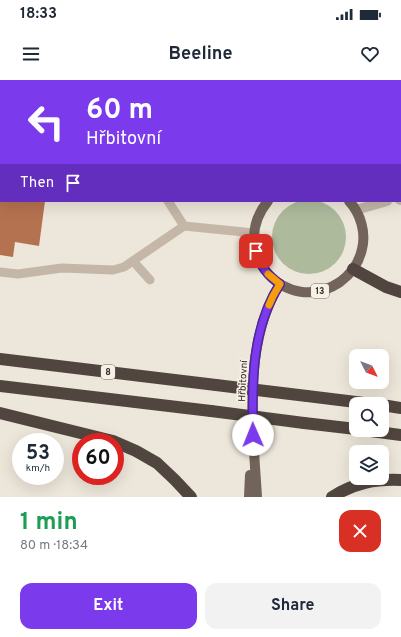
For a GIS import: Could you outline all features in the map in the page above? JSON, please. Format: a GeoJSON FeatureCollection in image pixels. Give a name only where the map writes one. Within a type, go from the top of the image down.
{"type":"FeatureCollection","features":[{"type":"Feature","properties":{"kind":"highway"},"geometry":{"type":"LineString","coordinates":[[353,269],[386,287],[401,292]]}},
{"type":"Feature","properties":{"kind":"highway","name":"8"},"geometry":{"type":"LineString","coordinates":[[1,359],[349,401]]}},
{"type":"Feature","properties":{"kind":"highway"},"geometry":{"type":"LineString","coordinates":[[0,386],[349,428]]}},
{"type":"Feature","properties":{"kind":"highway"},"geometry":{"type":"LineString","coordinates":[[389,406],[401,408]]}},
{"type":"Feature","properties":{"kind":"highway"},"geometry":{"type":"LineString","coordinates":[[0,413],[113,441],[136,451],[157,463],[191,497]]}},
{"type":"Feature","properties":{"kind":"highway"},"geometry":{"type":"LineString","coordinates":[[389,433],[401,435]]}},
{"type":"Feature","properties":{"kind":"highway"},"geometry":{"type":"LineString","coordinates":[[332,497],[356,485],[371,481],[401,480]]}},
{"type":"Feature","properties":{"kind":"main road","name":"13"},"geometry":{"type":"LineString","coordinates":[[267,202],[258,217],[254,233],[259,261],[264,270],[272,278],[287,288],[308,292],[325,290],[335,285],[353,269]]}},
{"type":"Feature","properties":{"kind":"main road"},"geometry":{"type":"LineString","coordinates":[[350,202],[356,210],[362,228],[363,238],[358,262],[353,269]]}},
{"type":"Feature","properties":{"kind":"main road","name":"Hřbitovní"},"geometry":{"type":"LineString","coordinates":[[249,497],[253,435],[255,355],[264,317],[280,284]]}},
{"type":"Feature","properties":{"kind":"main road","name":"Hřbitovní"},"geometry":{"type":"LineString","coordinates":[[253,435],[257,497]]}},
{"type":"Feature","properties":{"kind":"street"},"geometry":{"type":"LineString","coordinates":[[356,210],[384,202]]}},
{"type":"Feature","properties":{"kind":"lane"},"geometry":{"type":"LineString","coordinates":[[169,202],[184,226]]}},
{"type":"Feature","properties":{"kind":"lane"},"geometry":{"type":"LineString","coordinates":[[0,272],[18,274],[62,268],[113,270],[124,267],[184,226],[254,233]]}},
{"type":"Feature","properties":{"kind":"lane"},"geometry":{"type":"LineString","coordinates":[[133,261],[150,280]]}},
{"type":"Feature","properties":{"kind":"green space"},"geometry":{"type":"Polygon","coordinates":[[[295,202],[323,202],[330,206],[340,216],[346,230],[346,244],[340,258],[330,268],[316,274],[302,274],[288,268],[278,258],[272,244],[272,230],[274,223],[278,216],[288,206],[295,202]]]}},
{"type":"Feature","properties":{"kind":"building"},"geometry":{"type":"Polygon","coordinates":[[[0,202],[45,202],[39,246],[15,242],[13,257],[0,255],[0,202]]]}},
{"type":"Feature","properties":{"kind":"slow traffic"},"geometry":{"type":"LineString","coordinates":[[268,274],[280,284],[269,305]]}},
{"type":"Feature","properties":{"kind":"route"},"geometry":{"type":"LineString","coordinates":[[253,435],[255,355],[264,317],[280,284],[264,270],[256,251]]}}]}
